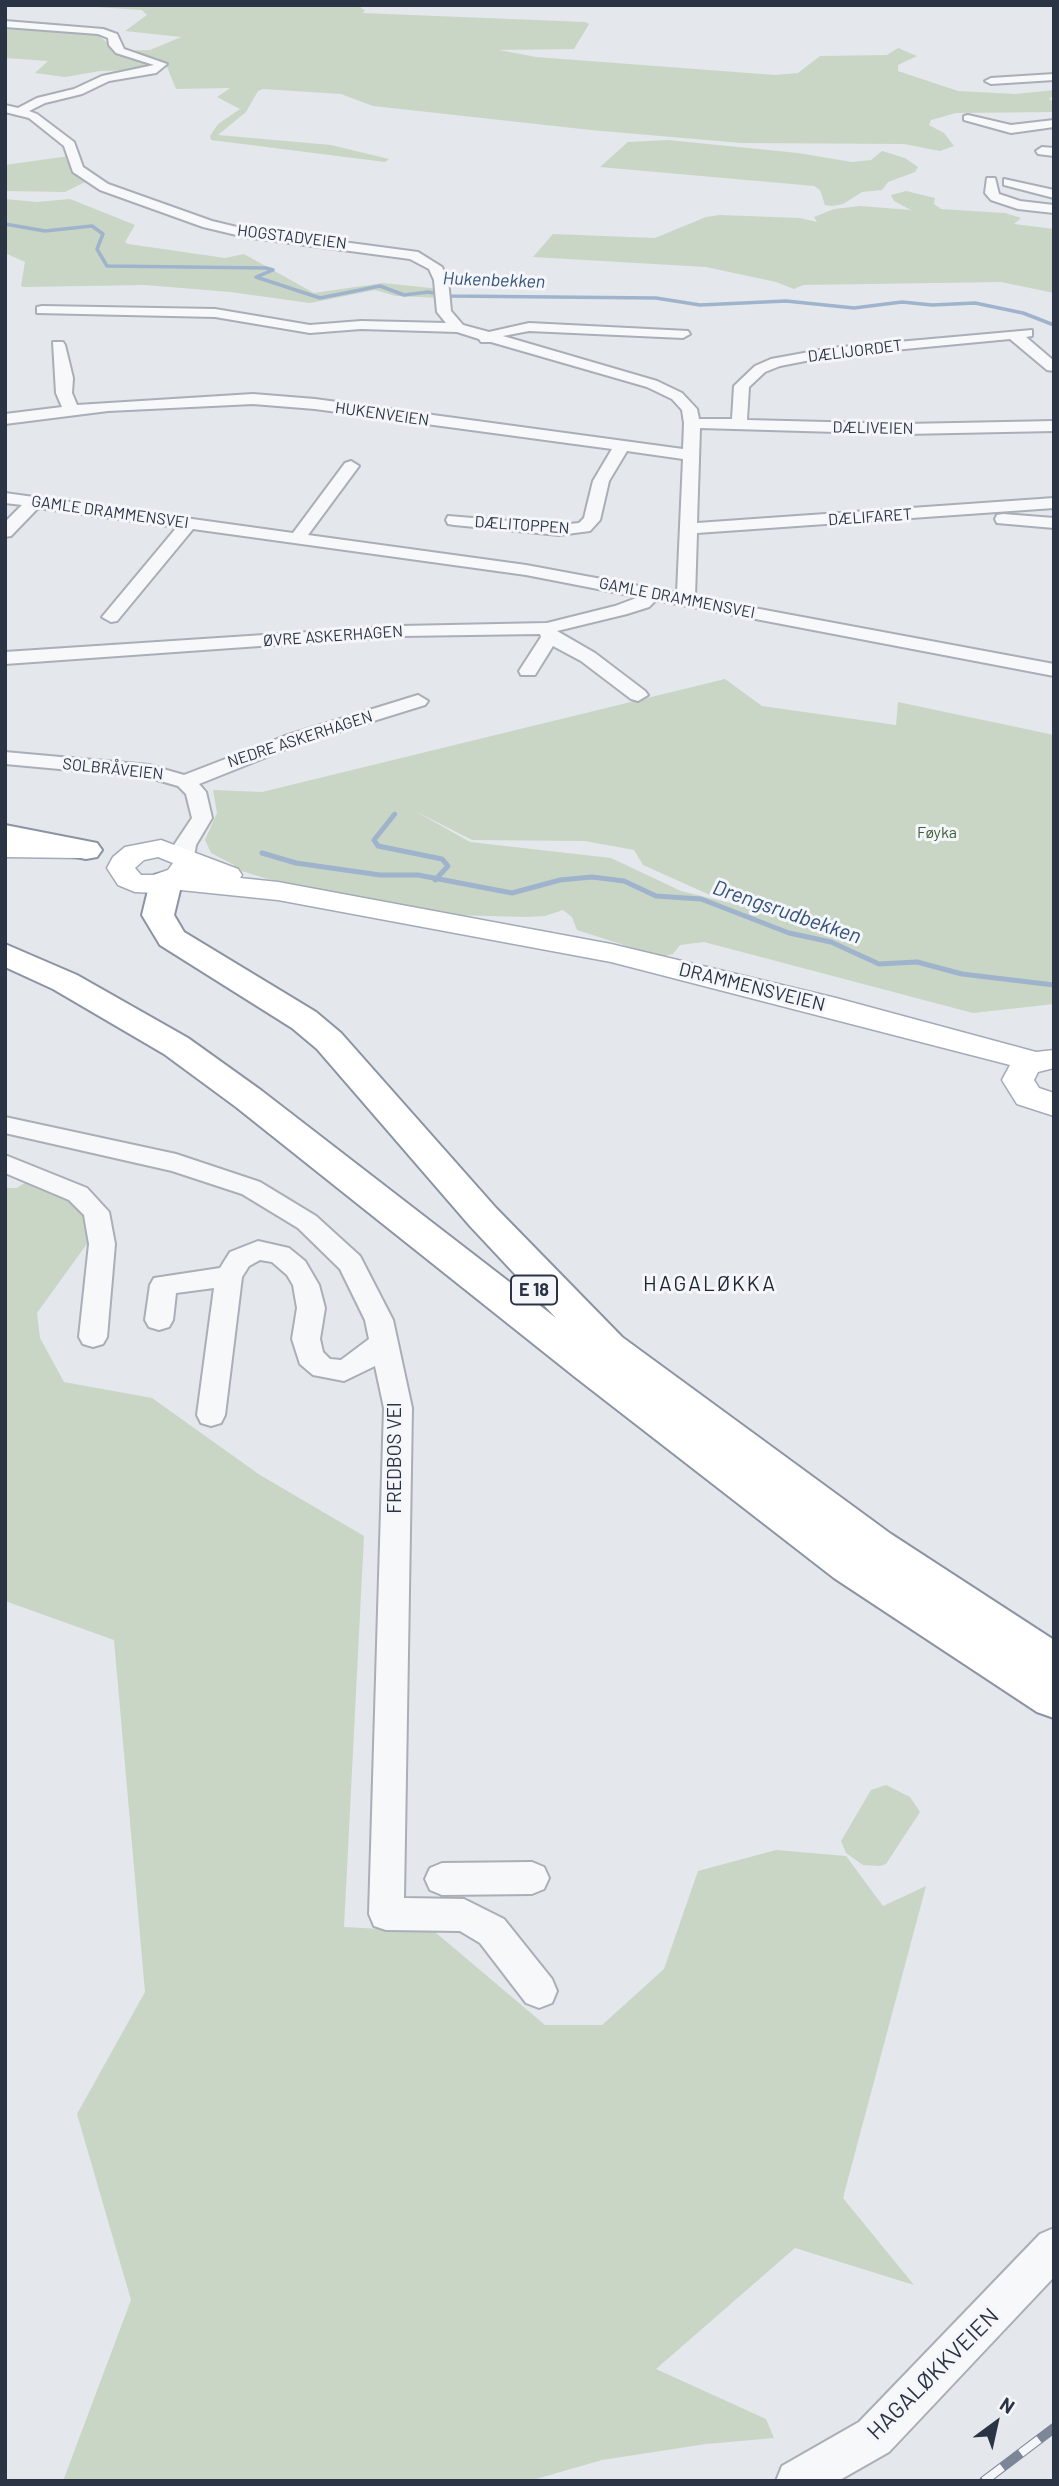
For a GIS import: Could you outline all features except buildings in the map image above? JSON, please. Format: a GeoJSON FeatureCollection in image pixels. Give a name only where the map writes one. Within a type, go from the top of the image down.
{"type":"FeatureCollection","features":[{"type":"Feature","properties":{"kind":"highway"},"geometry":{"type":"LineString","coordinates":[[5,834],[86,850]]}},
{"type":"Feature","properties":{"kind":"highway","name":"E 18"},"geometry":{"type":"LineString","coordinates":[[171,882],[172,938],[304,1020],[329,1041],[482,1217],[609,1349]]}},
{"type":"Feature","properties":{"kind":"highway","name":"E 18"},"geometry":{"type":"LineString","coordinates":[[5,930],[120,986],[196,1032],[363,1156],[609,1349],[875,1547],[1047,1683]]}},
{"type":"Feature","properties":{"kind":"highway","name":"E 18"},"geometry":{"type":"LineString","coordinates":[[5,954],[65,982],[176,1046],[249,1099],[600,1375],[850,1565],[1047,1683]]}},
{"type":"Feature","properties":{"kind":"main road"},"geometry":{"type":"LineString","coordinates":[[5,849],[86,850],[135,858]]}},
{"type":"Feature","properties":{"kind":"main road"},"geometry":{"type":"LineString","coordinates":[[5,858],[135,858]]}},
{"type":"Feature","properties":{"kind":"main road","name":"DRAMMENSVEIEN"},"geometry":{"type":"LineString","coordinates":[[135,858],[128,879],[145,884],[171,882],[278,891],[469,928],[963,1059],[1035,1067],[1028,1096],[1054,1105]]}},
{"type":"Feature","properties":{"kind":"street"},"geometry":{"type":"LineString","coordinates":[[5,24],[99,31],[113,36],[114,45],[120,51],[162,64],[152,71],[106,78],[78,92],[41,100],[21,111]]}},
{"type":"Feature","properties":{"kind":"street"},"geometry":{"type":"LineString","coordinates":[[991,81],[1054,66]]}},
{"type":"Feature","properties":{"kind":"street"},"geometry":{"type":"LineString","coordinates":[[1035,72],[1054,77]]}},
{"type":"Feature","properties":{"kind":"street","name":"HOGSTADVEIEN"},"geometry":{"type":"LineString","coordinates":[[5,108],[21,111],[71,145],[77,169],[104,187],[187,217],[245,233],[413,254],[435,267],[444,312],[458,328]]}},
{"type":"Feature","properties":{"kind":"street"},"geometry":{"type":"LineString","coordinates":[[968,118],[1011,129],[1054,123]]}},
{"type":"Feature","properties":{"kind":"street"},"geometry":{"type":"LineString","coordinates":[[991,181],[991,193],[995,197],[1018,205],[1054,209]]}},
{"type":"Feature","properties":{"kind":"street"},"geometry":{"type":"LineString","coordinates":[[1008,182],[1054,194]]}},
{"type":"Feature","properties":{"kind":"street"},"geometry":{"type":"LineString","coordinates":[[42,310],[215,313],[265,320],[296,329],[361,326],[458,328],[486,339],[668,390],[684,402],[689,409],[692,423],[686,598]]}},
{"type":"Feature","properties":{"kind":"street"},"geometry":{"type":"LineString","coordinates":[[486,339],[503,331],[530,327],[682,334]]}},
{"type":"Feature","properties":{"kind":"street","name":"DÆLIJORDET"},"geometry":{"type":"LineString","coordinates":[[739,424],[742,386],[760,369],[776,362],[831,352],[1020,334],[1052,367]]}},
{"type":"Feature","properties":{"kind":"street"},"geometry":{"type":"LineString","coordinates":[[58,345],[65,377],[64,393],[71,410]]}},
{"type":"Feature","properties":{"kind":"street","name":"HUKENVEIEN"},"geometry":{"type":"LineString","coordinates":[[5,419],[71,410],[221,400],[278,401],[691,455]]}},
{"type":"Feature","properties":{"kind":"street","name":"DÆLIVEIEN"},"geometry":{"type":"LineString","coordinates":[[692,423],[905,429],[1054,426]]}},
{"type":"Feature","properties":{"kind":"street","name":"DÆLITOPPEN"},"geometry":{"type":"LineString","coordinates":[[454,520],[559,530],[584,527],[592,520],[601,481],[621,447]]}},
{"type":"Feature","properties":{"kind":"street"},"geometry":{"type":"LineString","coordinates":[[298,537],[351,466]]}},
{"type":"Feature","properties":{"kind":"street","name":"GAMLE DRAMMENSVEI"},"geometry":{"type":"LineString","coordinates":[[5,498],[526,570],[686,598],[1054,670]]}},
{"type":"Feature","properties":{"kind":"street"},"geometry":{"type":"LineString","coordinates":[[5,532],[34,502]]}},
{"type":"Feature","properties":{"kind":"street","name":"DÆLIFARET"},"geometry":{"type":"LineString","coordinates":[[687,528],[1054,503]]}},
{"type":"Feature","properties":{"kind":"street"},"geometry":{"type":"LineString","coordinates":[[952,512],[1054,523]]}},
{"type":"Feature","properties":{"kind":"street"},"geometry":{"type":"LineString","coordinates":[[111,617],[189,523]]}},
{"type":"Feature","properties":{"kind":"street","name":"ØVRE ASKERHAGEN"},"geometry":{"type":"LineString","coordinates":[[5,658],[401,631],[549,632],[643,603],[653,593]]}},
{"type":"Feature","properties":{"kind":"street"},"geometry":{"type":"LineString","coordinates":[[528,671],[549,632],[588,657],[638,695]]}},
{"type":"Feature","properties":{"kind":"street","name":"NEDRE ASKERHAGEN"},"geometry":{"type":"LineString","coordinates":[[185,782],[292,740],[418,701]]}},
{"type":"Feature","properties":{"kind":"street","name":"SOLBRÅVEIEN"},"geometry":{"type":"LineString","coordinates":[[5,758],[149,771],[185,782],[196,792],[201,811]]}},
{"type":"Feature","properties":{"kind":"street"},"geometry":{"type":"LineString","coordinates":[[135,858],[166,841],[201,811]]}},
{"type":"Feature","properties":{"kind":"street"},"geometry":{"type":"LineString","coordinates":[[171,882],[185,845],[202,818],[201,811]]}},
{"type":"Feature","properties":{"kind":"street","name":"FREDBOS VEI"},"geometry":{"type":"LineString","coordinates":[[5,1125],[176,1164],[251,1188],[307,1222],[351,1263],[379,1320],[398,1408],[386,1914]]}},
{"type":"Feature","properties":{"kind":"street"},"geometry":{"type":"LineString","coordinates":[[5,1164],[78,1194],[96,1212],[102,1244],[93,1337]]}},
{"type":"Feature","properties":{"kind":"street"},"geometry":{"type":"LineString","coordinates":[[211,1415],[229,1277],[239,1259],[258,1250],[280,1255],[296,1268],[306,1285],[311,1308],[306,1339],[310,1357],[323,1368],[344,1371],[362,1362],[383,1342]]}},
{"type":"Feature","properties":{"kind":"street"},"geometry":{"type":"LineString","coordinates":[[159,1320],[162,1277],[229,1277]]}},
{"type":"Feature","properties":{"kind":"street"},"geometry":{"type":"LineString","coordinates":[[442,1879],[532,1878]]}},
{"type":"Feature","properties":{"kind":"street"},"geometry":{"type":"LineString","coordinates":[[386,1914],[464,1915],[492,1931],[539,1991]]}},
{"type":"Feature","properties":{"kind":"street","name":"HAGALØKKVEIEN"},"geometry":{"type":"LineString","coordinates":[[797,2481],[874,2437],[963,2347],[1054,2248]]}},
{"type":"Feature","properties":{"kind":"green space"},"geometry":{"type":"Polygon","coordinates":[[[66,5],[358,5],[365,11],[362,13],[585,22],[589,24],[574,49],[499,50],[536,57],[775,75],[798,73],[820,56],[887,55],[898,48],[917,56],[898,65],[898,71],[958,91],[1016,94],[1054,90],[1054,95],[1049,99],[1054,102],[1054,112],[956,113],[931,120],[929,125],[944,133],[954,146],[940,151],[904,144],[741,143],[591,130],[373,106],[341,94],[263,89],[258,91],[246,112],[218,135],[331,145],[389,159],[385,162],[211,140],[210,136],[218,124],[240,109],[217,97],[230,88],[176,89],[167,67],[161,63],[139,70],[100,71],[65,77],[35,73],[48,61],[5,58],[5,24],[97,34],[117,51],[150,50],[181,37],[125,31],[147,15],[142,10],[66,5]]]}},
{"type":"Feature","properties":{"kind":"green space"},"geometry":{"type":"Polygon","coordinates":[[[668,140],[798,153],[852,162],[871,160],[882,151],[905,158],[918,167],[915,172],[888,182],[882,190],[862,192],[843,204],[832,206],[825,205],[820,190],[814,186],[600,167],[628,142],[668,140]]]}},
{"type":"Feature","properties":{"kind":"green space"},"geometry":{"type":"Polygon","coordinates":[[[69,156],[71,172],[85,182],[65,192],[5,191],[5,165],[69,156]]]}},
{"type":"Feature","properties":{"kind":"green space"},"geometry":{"type":"Polygon","coordinates":[[[906,191],[935,198],[934,204],[941,209],[1005,213],[1021,218],[1014,224],[1054,229],[1054,293],[1001,282],[803,285],[794,289],[776,282],[706,267],[533,257],[553,234],[655,238],[706,217],[720,215],[800,218],[817,222],[814,217],[834,209],[860,206],[911,210],[894,201],[891,195],[906,191]]]}},
{"type":"Feature","properties":{"kind":"green space"},"geometry":{"type":"Polygon","coordinates":[[[5,199],[37,202],[70,199],[135,225],[125,242],[128,244],[225,258],[244,254],[314,293],[383,283],[441,289],[441,298],[396,296],[375,290],[310,303],[230,292],[145,285],[24,287],[21,286],[25,262],[5,253],[5,199]]]}},
{"type":"Feature","properties":{"kind":"green space","name":"Føyka"},"geometry":{"type":"Polygon","coordinates":[[[725,679],[762,706],[896,725],[898,702],[1054,735],[1054,1004],[973,1013],[704,942],[680,945],[673,954],[661,957],[577,930],[572,917],[563,910],[545,916],[526,917],[453,915],[268,879],[235,869],[234,865],[211,853],[205,840],[217,813],[213,790],[262,792],[725,679]],[[415,811],[470,842],[611,858],[681,891],[861,935],[772,906],[710,895],[643,865],[634,850],[585,841],[472,840],[415,811]]]}},
{"type":"Feature","properties":{"kind":"green space"},"geometry":{"type":"Polygon","coordinates":[[[29,1180],[43,1184],[87,1215],[89,1241],[37,1313],[40,1338],[64,1382],[152,1398],[260,1475],[364,1536],[344,1927],[435,1932],[545,2025],[602,2025],[664,1969],[698,1871],[776,1850],[846,1856],[883,1906],[926,1886],[843,2198],[914,2285],[795,2248],[656,2369],[766,2419],[774,2438],[706,2444],[602,2460],[529,2481],[63,2481],[131,2300],[77,2114],[145,1992],[114,1640],[5,1601],[5,1188],[17,1188],[29,1180]]]}},
{"type":"Feature","properties":{"kind":"green space"},"geometry":{"type":"Polygon","coordinates":[[[886,1785],[910,1797],[920,1812],[886,1864],[863,1865],[846,1853],[841,1841],[871,1790],[886,1785]]]}},
{"type":"Feature","properties":{"kind":"waterway","name":"Hukenbekken"},"geometry":{"type":"LineString","coordinates":[[5,224],[45,231],[92,226],[103,234],[97,249],[107,266],[266,268],[273,270],[256,277],[320,298],[380,286],[404,295],[428,292],[449,296],[656,298],[700,305],[786,301],[854,308],[902,302],[932,305],[975,303],[1023,313],[1054,325]]}},
{"type":"Feature","properties":{"kind":"waterway"},"geometry":{"type":"LineString","coordinates":[[394,815],[374,840],[378,846],[442,859],[448,866],[436,879]]}},
{"type":"Feature","properties":{"kind":"waterway","name":"Drengsrudbekken"},"geometry":{"type":"LineString","coordinates":[[262,853],[296,863],[380,875],[418,875],[436,879]]}},
{"type":"Feature","properties":{"kind":"waterway","name":"Drengsrudbekken"},"geometry":{"type":"LineString","coordinates":[[436,879],[512,893],[560,880],[592,877],[624,881],[656,896],[701,899],[789,933],[831,942],[879,964],[917,962],[962,974],[1054,985]]}},
{"type":"Feature","properties":{"kind":"railway"},"geometry":{"type":"LineString","coordinates":[[984,2481],[1054,2428]]}},
{"type":"Feature","properties":{"kind":"district","name":"HAGALØKKA"},"geometry":{"type":"Point","coordinates":[710,1284]}}]}
